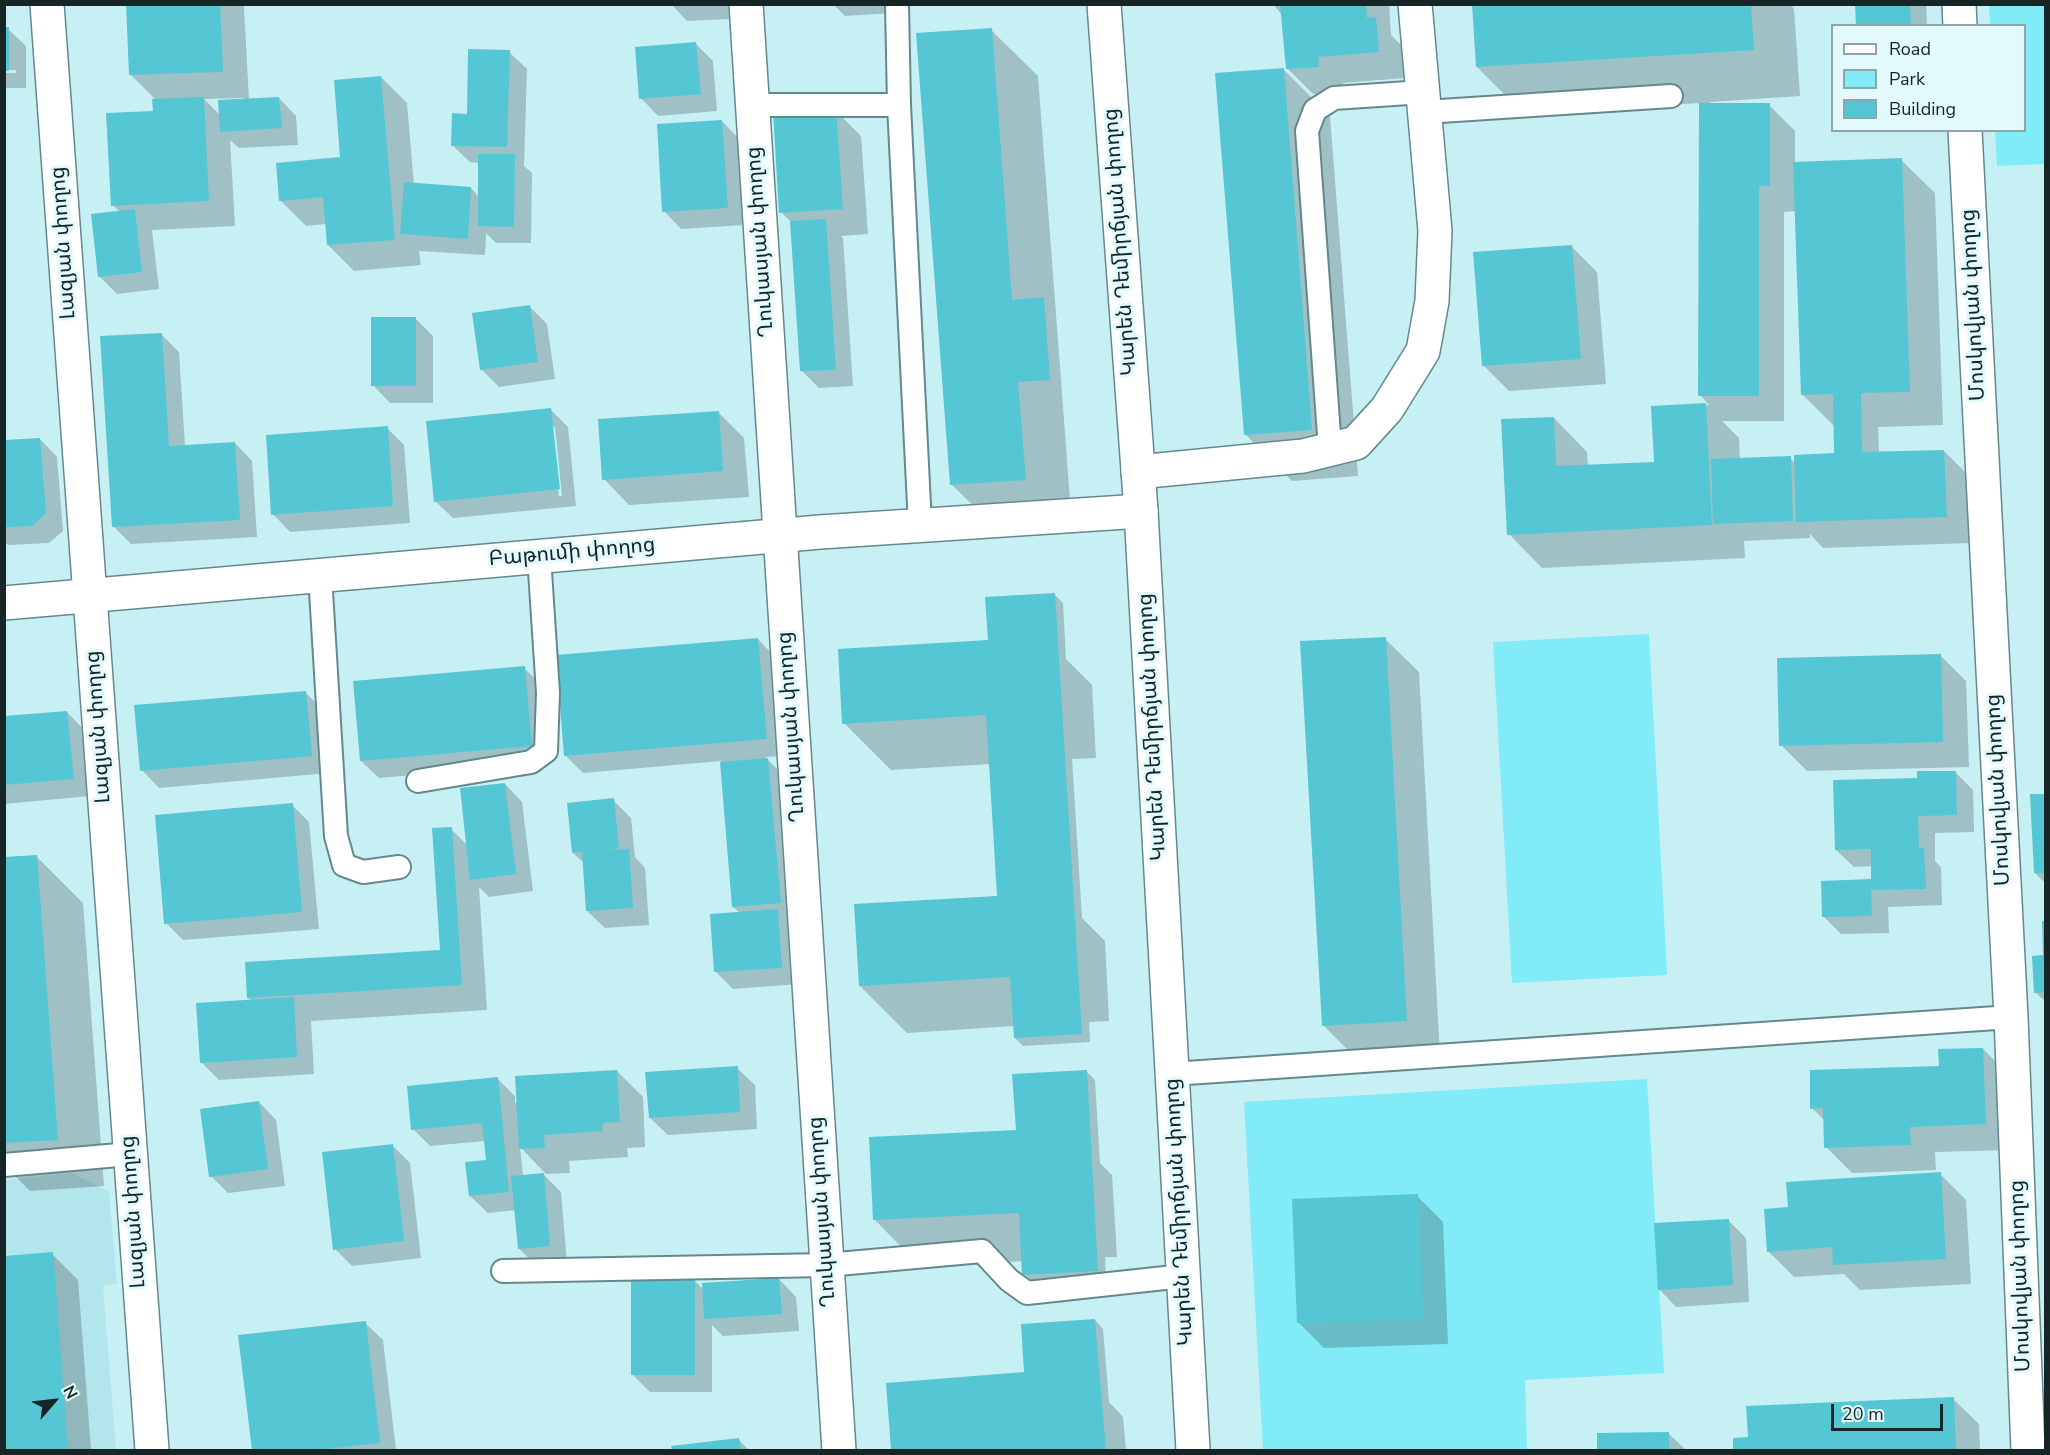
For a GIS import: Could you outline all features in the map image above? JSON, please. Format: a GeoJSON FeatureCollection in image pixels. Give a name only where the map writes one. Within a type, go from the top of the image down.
{"type":"FeatureCollection","features":[{"type":"Feature","properties":{"kind":"street","name":"Լազյան փողոց"},"geometry":{"type":"LineString","coordinates":[[47,4],[152,1450]]}},
{"type":"Feature","properties":{"kind":"street","name":"Ղուկասյան փողոց"},"geometry":{"type":"LineString","coordinates":[[746,4],[838,1450]]}},
{"type":"Feature","properties":{"kind":"street","name":"Կարեն Դեմիրճյան փողոց"},"geometry":{"type":"LineString","coordinates":[[1104,4],[1141,511],[1193,1450]]}},
{"type":"Feature","properties":{"kind":"street"},"geometry":{"type":"LineString","coordinates":[[1138,472],[1303,456],[1356,443],[1386,410],[1423,351],[1432,301],[1435,231],[1414,4]]}},
{"type":"Feature","properties":{"kind":"street"},"geometry":{"type":"LineString","coordinates":[[1959,4],[1960,24]]}},
{"type":"Feature","properties":{"kind":"street","name":"Մոսկովյան փողոց"},"geometry":{"type":"LineString","coordinates":[[1965,132],[2011,1017],[2028,1450]]}},
{"type":"Feature","properties":{"kind":"street","name":"Բաթումի փողոց"},"geometry":{"type":"LineString","coordinates":[[4,603],[780,536],[1141,511]]}},
{"type":"Feature","properties":{"kind":"lane"},"geometry":{"type":"LineString","coordinates":[[897,4],[899,105],[920,525]]}},
{"type":"Feature","properties":{"kind":"lane"},"geometry":{"type":"LineString","coordinates":[[1330,449],[1307,131],[1315,110],[1334,98],[1424,102],[1671,96]]}},
{"type":"Feature","properties":{"kind":"lane"},"geometry":{"type":"LineString","coordinates":[[752,105],[899,105]]}},
{"type":"Feature","properties":{"kind":"lane"},"geometry":{"type":"LineString","coordinates":[[418,781],[531,762],[546,751],[548,693],[539,556]]}},
{"type":"Feature","properties":{"kind":"lane"},"geometry":{"type":"LineString","coordinates":[[320,575],[336,836],[341,855],[344,865],[363,872],[399,867]]}},
{"type":"Feature","properties":{"kind":"lane"},"geometry":{"type":"LineString","coordinates":[[1172,1074],[2011,1017]]}},
{"type":"Feature","properties":{"kind":"lane"},"geometry":{"type":"LineString","coordinates":[[4,1165],[130,1154]]}},
{"type":"Feature","properties":{"kind":"lane"},"geometry":{"type":"LineString","coordinates":[[503,1271],[827,1265],[982,1251],[1009,1280],[1027,1293],[1183,1276]]}},
{"type":"Feature","properties":{"kind":"shaded area"},"geometry":{"type":"Polygon","coordinates":[[[71,1173],[109,1191],[117,1284],[103,1286],[116,1450],[5,1450],[5,1180],[71,1173]]]}},
{"type":"Feature","properties":{"kind":"green space"},"geometry":{"type":"Polygon","coordinates":[[[1989,5],[2045,5],[2045,164],[1997,166],[1995,132],[2026,132],[2026,24],[1990,24],[1989,5]]]}},
{"type":"Feature","properties":{"kind":"green space"},"geometry":{"type":"Polygon","coordinates":[[[1649,634],[1667,975],[1512,983],[1493,642],[1649,634]]]}},
{"type":"Feature","properties":{"kind":"green space"},"geometry":{"type":"Polygon","coordinates":[[[1647,1079],[1664,1373],[1525,1380],[1527,1450],[1263,1450],[1244,1102],[1647,1079]]]}},
{"type":"Feature","properties":{"kind":"building"},"geometry":{"type":"Polygon","coordinates":[[[126,4],[220,4],[223,72],[129,75],[126,4]]]}},
{"type":"Feature","properties":{"kind":"building"},"geometry":{"type":"Polygon","coordinates":[[[1472,4],[1751,4],[1754,50],[1476,67],[1472,4]]]}},
{"type":"Feature","properties":{"kind":"building"},"geometry":{"type":"Polygon","coordinates":[[[1855,4],[1910,4],[1911,24],[1856,24],[1855,4]]]}},
{"type":"Feature","properties":{"kind":"building"},"geometry":{"type":"Polygon","coordinates":[[[1280,5],[1366,5],[1367,18],[1376,17],[1379,52],[1318,57],[1319,67],[1286,69],[1280,5]]]}},
{"type":"Feature","properties":{"kind":"building"},"geometry":{"type":"Polygon","coordinates":[[[4,27],[9,27],[9,71],[4,71],[4,27]]]}},
{"type":"Feature","properties":{"kind":"building"},"geometry":{"type":"Polygon","coordinates":[[[992,28],[1012,300],[1044,297],[1050,380],[1018,382],[1026,480],[950,485],[916,33],[992,28]]]}},
{"type":"Feature","properties":{"kind":"building"},"geometry":{"type":"Polygon","coordinates":[[[696,42],[701,94],[639,99],[635,47],[696,42]]]}},
{"type":"Feature","properties":{"kind":"building"},"geometry":{"type":"Polygon","coordinates":[[[468,49],[510,50],[507,147],[451,146],[452,113],[467,114],[468,49]]]}},
{"type":"Feature","properties":{"kind":"building"},"geometry":{"type":"Polygon","coordinates":[[[1284,68],[1312,430],[1244,435],[1215,73],[1284,68]]]}},
{"type":"Feature","properties":{"kind":"building"},"geometry":{"type":"Polygon","coordinates":[[[381,76],[395,240],[327,245],[323,197],[279,201],[276,163],[340,157],[334,80],[381,76]]]}},
{"type":"Feature","properties":{"kind":"building"},"geometry":{"type":"Polygon","coordinates":[[[204,97],[209,201],[111,206],[106,113],[153,111],[152,99],[204,97]]]}},
{"type":"Feature","properties":{"kind":"building"},"geometry":{"type":"Polygon","coordinates":[[[279,97],[282,128],[220,132],[218,100],[279,97]]]}},
{"type":"Feature","properties":{"kind":"building"},"geometry":{"type":"Polygon","coordinates":[[[1699,103],[1770,103],[1770,186],[1759,186],[1759,396],[1698,396],[1699,103]]]}},
{"type":"Feature","properties":{"kind":"building"},"geometry":{"type":"Polygon","coordinates":[[[836,108],[843,209],[779,213],[773,112],[836,108]]]}},
{"type":"Feature","properties":{"kind":"building"},"geometry":{"type":"Polygon","coordinates":[[[722,120],[728,208],[662,212],[657,124],[722,120]]]}},
{"type":"Feature","properties":{"kind":"building"},"geometry":{"type":"Polygon","coordinates":[[[478,154],[515,154],[514,227],[478,226],[478,154]]]}},
{"type":"Feature","properties":{"kind":"building"},"geometry":{"type":"Polygon","coordinates":[[[1902,158],[1910,392],[1861,393],[1862,452],[1944,450],[1947,517],[1796,522],[1794,455],[1834,453],[1833,394],[1801,395],[1793,162],[1902,158]]]}},
{"type":"Feature","properties":{"kind":"building"},"geometry":{"type":"Polygon","coordinates":[[[404,182],[471,187],[468,239],[400,234],[404,182]]]}},
{"type":"Feature","properties":{"kind":"building"},"geometry":{"type":"Polygon","coordinates":[[[135,209],[142,272],[98,277],[91,214],[135,209]]]}},
{"type":"Feature","properties":{"kind":"building"},"geometry":{"type":"Polygon","coordinates":[[[826,219],[836,370],[800,371],[790,221],[826,219]]]}},
{"type":"Feature","properties":{"kind":"building"},"geometry":{"type":"Polygon","coordinates":[[[1572,245],[1581,359],[1482,366],[1473,252],[1572,245]]]}},
{"type":"Feature","properties":{"kind":"building"},"geometry":{"type":"Polygon","coordinates":[[[530,305],[538,362],[480,370],[472,313],[530,305]]]}},
{"type":"Feature","properties":{"kind":"building"},"geometry":{"type":"Polygon","coordinates":[[[371,317],[416,317],[416,386],[371,386],[371,317]]]}},
{"type":"Feature","properties":{"kind":"building"},"geometry":{"type":"Polygon","coordinates":[[[162,333],[169,446],[235,442],[240,520],[112,527],[100,336],[162,333]]]}},
{"type":"Feature","properties":{"kind":"building"},"geometry":{"type":"Polygon","coordinates":[[[1706,403],[1712,525],[1507,535],[1501,419],[1554,417],[1556,466],[1654,462],[1651,406],[1706,403]]]}},
{"type":"Feature","properties":{"kind":"building"},"geometry":{"type":"Polygon","coordinates":[[[551,408],[560,489],[434,502],[426,421],[551,408]]]}},
{"type":"Feature","properties":{"kind":"building"},"geometry":{"type":"Polygon","coordinates":[[[719,411],[723,471],[602,480],[598,419],[719,411]]]}},
{"type":"Feature","properties":{"kind":"building"},"geometry":{"type":"Polygon","coordinates":[[[388,426],[393,506],[271,515],[266,435],[388,426]]]}},
{"type":"Feature","properties":{"kind":"building"},"geometry":{"type":"Polygon","coordinates":[[[40,438],[46,513],[32,526],[4,527],[4,440],[40,438]]]}},
{"type":"Feature","properties":{"kind":"building"},"geometry":{"type":"Polygon","coordinates":[[[1791,456],[1793,521],[1713,524],[1711,459],[1791,456]]]}},
{"type":"Feature","properties":{"kind":"building"},"geometry":{"type":"Polygon","coordinates":[[[1055,593],[1082,1034],[1014,1038],[1010,977],[859,986],[854,904],[997,896],[986,715],[842,724],[838,649],[988,640],[985,597],[1055,593]]]}},
{"type":"Feature","properties":{"kind":"building"},"geometry":{"type":"Polygon","coordinates":[[[1386,637],[1407,1021],[1322,1026],[1300,641],[1386,637]]]}},
{"type":"Feature","properties":{"kind":"building"},"geometry":{"type":"Polygon","coordinates":[[[758,638],[767,739],[564,756],[556,655],[758,638]]]}},
{"type":"Feature","properties":{"kind":"building"},"geometry":{"type":"Polygon","coordinates":[[[1941,654],[1943,742],[1779,746],[1777,658],[1941,654]]]}},
{"type":"Feature","properties":{"kind":"building"},"geometry":{"type":"Polygon","coordinates":[[[525,666],[532,746],[360,761],[353,681],[525,666]]]}},
{"type":"Feature","properties":{"kind":"building"},"geometry":{"type":"Polygon","coordinates":[[[306,691],[312,756],[140,771],[134,705],[306,691]]]}},
{"type":"Feature","properties":{"kind":"building"},"geometry":{"type":"Polygon","coordinates":[[[67,711],[74,779],[4,785],[4,716],[67,711]]]}},
{"type":"Feature","properties":{"kind":"building"},"geometry":{"type":"Polygon","coordinates":[[[768,758],[781,903],[732,907],[720,762],[768,758]]]}},
{"type":"Feature","properties":{"kind":"building"},"geometry":{"type":"Polygon","coordinates":[[[1917,771],[1956,771],[1957,815],[1918,816],[1919,848],[1924,848],[1926,889],[1871,890],[1872,916],[1822,917],[1821,881],[1871,879],[1871,849],[1835,850],[1833,780],[1917,778],[1917,771]]]}},
{"type":"Feature","properties":{"kind":"building"},"geometry":{"type":"Polygon","coordinates":[[[505,783],[516,874],[470,880],[460,788],[505,783]]]}},
{"type":"Feature","properties":{"kind":"building"},"geometry":{"type":"Polygon","coordinates":[[[2030,794],[2046,794],[2046,873],[2034,873],[2030,794]]]}},
{"type":"Feature","properties":{"kind":"building"},"geometry":{"type":"Polygon","coordinates":[[[614,798],[619,848],[610,850],[629,849],[633,908],[586,911],[582,852],[572,853],[567,803],[614,798]]]}},
{"type":"Feature","properties":{"kind":"building"},"geometry":{"type":"Polygon","coordinates":[[[293,803],[302,912],[164,924],[155,815],[293,803]]]}},
{"type":"Feature","properties":{"kind":"building"},"geometry":{"type":"Polygon","coordinates":[[[452,827],[462,985],[247,998],[245,962],[440,950],[432,828],[452,827]]]}},
{"type":"Feature","properties":{"kind":"building"},"geometry":{"type":"Polygon","coordinates":[[[37,855],[58,1140],[4,1143],[4,857],[37,855]]]}},
{"type":"Feature","properties":{"kind":"building"},"geometry":{"type":"Polygon","coordinates":[[[778,909],[782,968],[714,972],[710,914],[778,909]]]}},
{"type":"Feature","properties":{"kind":"building"},"geometry":{"type":"Polygon","coordinates":[[[2042,921],[2046,921],[2046,992],[2034,993],[2032,956],[2043,955],[2042,921]]]}},
{"type":"Feature","properties":{"kind":"building"},"geometry":{"type":"Polygon","coordinates":[[[294,997],[297,1057],[200,1063],[196,1003],[294,997]]]}},
{"type":"Feature","properties":{"kind":"building"},"geometry":{"type":"Polygon","coordinates":[[[1983,1048],[1986,1124],[1910,1127],[1911,1145],[1824,1148],[1823,1108],[1810,1109],[1810,1070],[1939,1066],[1938,1049],[1983,1048]]]}},
{"type":"Feature","properties":{"kind":"building"},"geometry":{"type":"Polygon","coordinates":[[[738,1066],[740,1112],[649,1118],[645,1072],[738,1066]]]}},
{"type":"Feature","properties":{"kind":"building"},"geometry":{"type":"Polygon","coordinates":[[[617,1070],[620,1122],[602,1123],[603,1131],[544,1135],[545,1148],[519,1149],[515,1076],[617,1070]]]}},
{"type":"Feature","properties":{"kind":"building"},"geometry":{"type":"Polygon","coordinates":[[[1087,1070],[1098,1271],[1022,1275],[1019,1213],[873,1220],[869,1137],[1016,1130],[1012,1074],[1087,1070]]]}},
{"type":"Feature","properties":{"kind":"building"},"geometry":{"type":"Polygon","coordinates":[[[498,1077],[509,1192],[469,1196],[465,1162],[486,1160],[482,1123],[411,1130],[407,1086],[498,1077]]]}},
{"type":"Feature","properties":{"kind":"building"},"geometry":{"type":"Polygon","coordinates":[[[259,1101],[268,1169],[209,1177],[200,1109],[259,1101]]]}},
{"type":"Feature","properties":{"kind":"building"},"geometry":{"type":"Polygon","coordinates":[[[393,1144],[404,1241],[333,1250],[322,1152],[393,1144]]]}},
{"type":"Feature","properties":{"kind":"building"},"geometry":{"type":"Polygon","coordinates":[[[1941,1172],[1946,1259],[1833,1265],[1832,1247],[1767,1252],[1764,1209],[1788,1207],[1786,1182],[1941,1172]]]}},
{"type":"Feature","properties":{"kind":"building"},"geometry":{"type":"Polygon","coordinates":[[[544,1173],[550,1246],[518,1249],[511,1176],[544,1173]]]}},
{"type":"Feature","properties":{"kind":"building"},"geometry":{"type":"Polygon","coordinates":[[[1418,1194],[1423,1319],[1297,1323],[1292,1199],[1418,1194]]]}},
{"type":"Feature","properties":{"kind":"building"},"geometry":{"type":"Polygon","coordinates":[[[1729,1219],[1733,1285],[1658,1290],[1654,1223],[1729,1219]]]}},
{"type":"Feature","properties":{"kind":"building"},"geometry":{"type":"Polygon","coordinates":[[[53,1252],[68,1450],[4,1450],[4,1256],[53,1252]]]}},
{"type":"Feature","properties":{"kind":"building"},"geometry":{"type":"Polygon","coordinates":[[[631,1278],[695,1279],[695,1375],[631,1375],[631,1278]]]}},
{"type":"Feature","properties":{"kind":"building"},"geometry":{"type":"Polygon","coordinates":[[[779,1278],[782,1314],[704,1319],[702,1283],[779,1278]]]}},
{"type":"Feature","properties":{"kind":"building"},"geometry":{"type":"Polygon","coordinates":[[[1095,1319],[1106,1450],[891,1450],[886,1383],[1024,1372],[1021,1324],[1095,1319]]]}},
{"type":"Feature","properties":{"kind":"building"},"geometry":{"type":"Polygon","coordinates":[[[366,1321],[380,1443],[317,1450],[252,1450],[238,1335],[366,1321]]]}},
{"type":"Feature","properties":{"kind":"building"},"geometry":{"type":"Polygon","coordinates":[[[1954,1397],[1956,1450],[1733,1450],[1733,1438],[1748,1437],[1746,1406],[1954,1397]]]}},
{"type":"Feature","properties":{"kind":"building"},"geometry":{"type":"Polygon","coordinates":[[[1669,1432],[1669,1450],[1597,1450],[1597,1433],[1669,1432]]]}},
{"type":"Feature","properties":{"kind":"building"},"geometry":{"type":"Polygon","coordinates":[[[739,1438],[741,1450],[672,1450],[671,1446],[739,1438]]]}}]}
